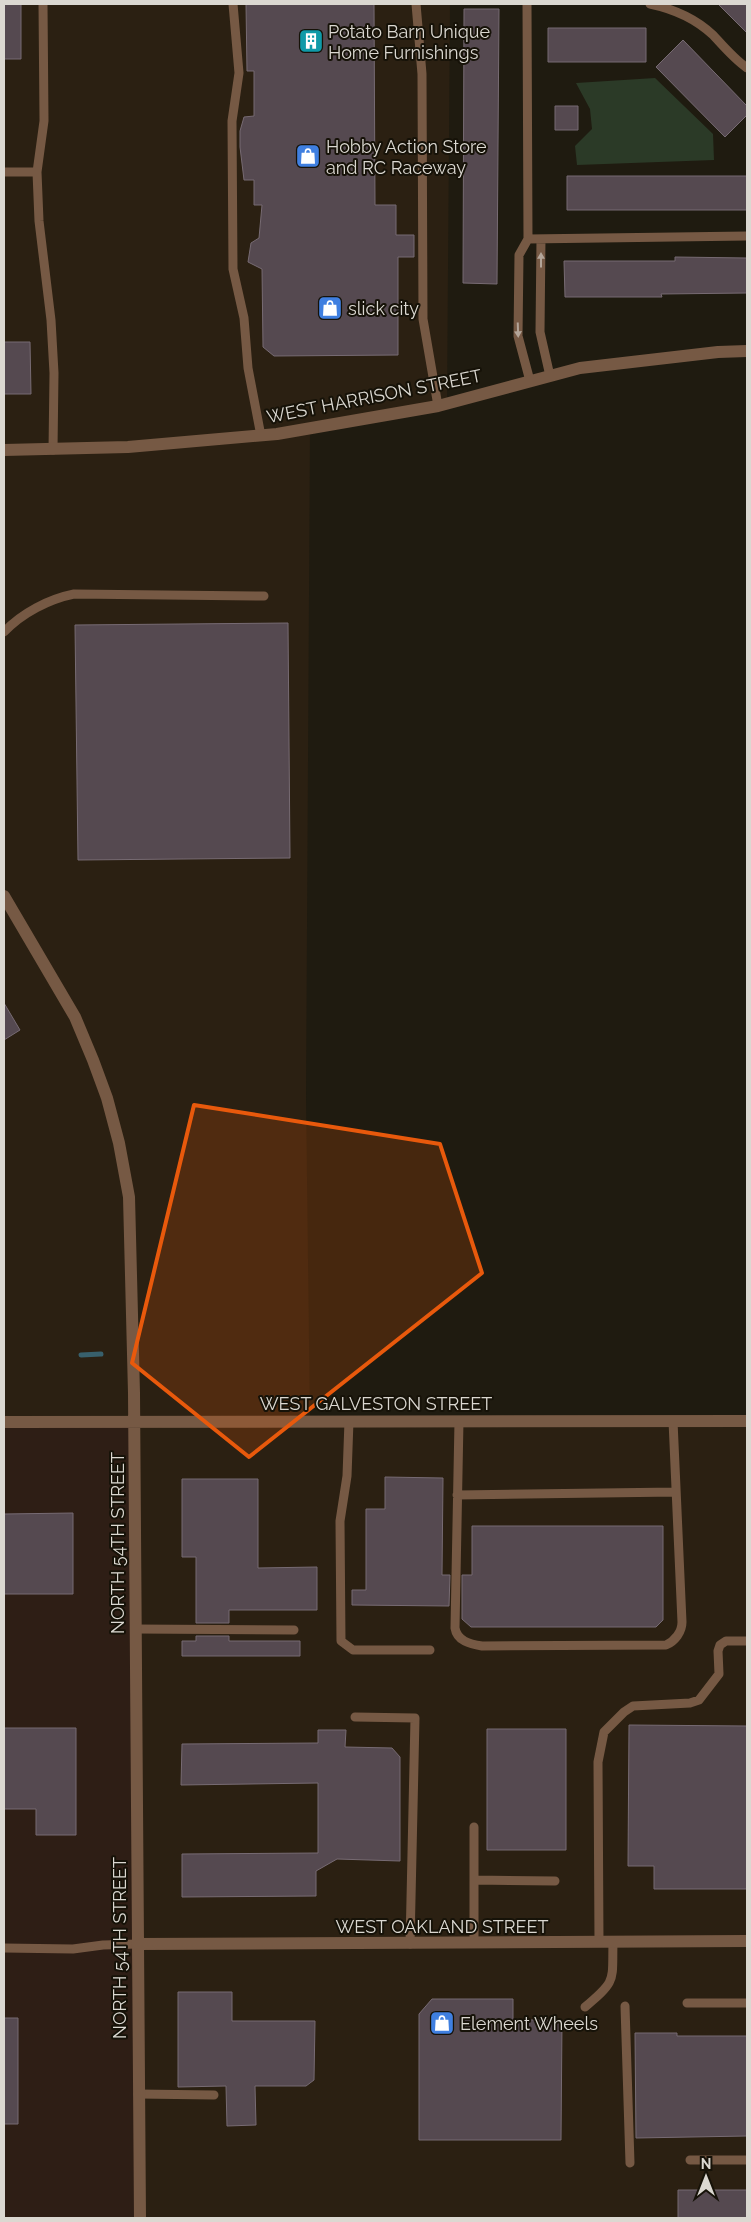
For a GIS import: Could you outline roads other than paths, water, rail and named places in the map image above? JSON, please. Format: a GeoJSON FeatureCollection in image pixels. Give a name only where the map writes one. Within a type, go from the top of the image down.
{"type":"FeatureCollection","features":[{"type":"Feature","properties":{"kind":"street","name":"WEST HARRISON STREET"},"geometry":{"type":"LineString","coordinates":[[4,450],[128,447],[310,430],[438,406],[590,367],[718,352],[747,351]]}},
{"type":"Feature","properties":{"kind":"street","name":"NORTH 54TH STREET"},"geometry":{"type":"LineString","coordinates":[[4,896],[75,1017],[107,1098],[119,1143],[129,1197],[134,1421],[140,2218]]}},
{"type":"Feature","properties":{"kind":"street","name":"WEST GALVESTON STREET"},"geometry":{"type":"LineString","coordinates":[[4,1422],[747,1421]]}},
{"type":"Feature","properties":{"kind":"street","name":"WEST OAKLAND STREET"},"geometry":{"type":"LineString","coordinates":[[137,1944],[747,1941]]}},
{"type":"Feature","properties":{"kind":"lane"},"geometry":{"type":"LineString","coordinates":[[44,4],[44,121],[37,172],[39,221],[51,320],[54,373],[53,450]]}},
{"type":"Feature","properties":{"kind":"lane"},"geometry":{"type":"LineString","coordinates":[[234,4],[239,74],[232,121],[233,269],[244,318],[248,368],[261,436]]}},
{"type":"Feature","properties":{"kind":"lane"},"geometry":{"type":"LineString","coordinates":[[416,4],[422,74],[423,319],[438,406]]}},
{"type":"Feature","properties":{"kind":"lane"},"geometry":{"type":"LineString","coordinates":[[527,4],[528,239],[519,255],[518,336],[530,381]]}},
{"type":"Feature","properties":{"kind":"lane"},"geometry":{"type":"LineString","coordinates":[[650,4],[667,8],[694,19],[712,34],[738,62],[747,68]]}},
{"type":"Feature","properties":{"kind":"lane"},"geometry":{"type":"LineString","coordinates":[[4,172],[37,172]]}},
{"type":"Feature","properties":{"kind":"lane"},"geometry":{"type":"LineString","coordinates":[[528,239],[747,236]]}},
{"type":"Feature","properties":{"kind":"lane"},"geometry":{"type":"LineString","coordinates":[[541,238],[540,332],[550,376]]}},
{"type":"Feature","properties":{"kind":"lane"},"geometry":{"type":"LineString","coordinates":[[4,632],[14,620],[52,600],[74,594],[264,596]]}},
{"type":"Feature","properties":{"kind":"lane"},"geometry":{"type":"LineString","coordinates":[[349,1421],[347,1476],[340,1521],[340,1641],[353,1650],[430,1650]]}},
{"type":"Feature","properties":{"kind":"lane"},"geometry":{"type":"LineString","coordinates":[[459,1421],[455,1628],[460,1638],[471,1644],[482,1646],[666,1646],[676,1638],[682,1627],[673,1421]]}},
{"type":"Feature","properties":{"kind":"lane"},"geometry":{"type":"LineString","coordinates":[[457,1495],[676,1492]]}},
{"type":"Feature","properties":{"kind":"lane"},"geometry":{"type":"LineString","coordinates":[[135,1629],[294,1630]]}},
{"type":"Feature","properties":{"kind":"lane"},"geometry":{"type":"LineString","coordinates":[[585,2007],[606,1990],[612,1980],[606,1942],[598,1762],[604,1732],[624,1712],[633,1706],[690,1703],[699,1700],[719,1674],[718,1651],[720,1645],[726,1641],[747,1641]]}},
{"type":"Feature","properties":{"kind":"lane"},"geometry":{"type":"LineString","coordinates":[[355,1717],[415,1718],[410,1944]]}},
{"type":"Feature","properties":{"kind":"lane"},"geometry":{"type":"LineString","coordinates":[[474,1827],[474,1943]]}},
{"type":"Feature","properties":{"kind":"lane"},"geometry":{"type":"LineString","coordinates":[[474,1880],[555,1881]]}},
{"type":"Feature","properties":{"kind":"lane"},"geometry":{"type":"LineString","coordinates":[[4,1948],[73,1949],[104,1945],[137,1944]]}},
{"type":"Feature","properties":{"kind":"lane"},"geometry":{"type":"LineString","coordinates":[[687,2003],[747,2003]]}},
{"type":"Feature","properties":{"kind":"lane"},"geometry":{"type":"LineString","coordinates":[[625,2006],[630,2164]]}},
{"type":"Feature","properties":{"kind":"lane"},"geometry":{"type":"LineString","coordinates":[[138,2094],[214,2095]]}},
{"type":"Feature","properties":{"kind":"lane"},"geometry":{"type":"LineString","coordinates":[[690,2160],[747,2160]]}},
{"type":"Feature","properties":{"kind":"waterway"},"geometry":{"type":"LineString","coordinates":[[81,1355],[101,1354]]}},
{"type":"Feature","properties":{"kind":"place","name":"Potato Barn Unique Home Furnishings"},"geometry":{"type":"Point","coordinates":[311,41]}},
{"type":"Feature","properties":{"kind":"place","name":"Hobby Action Store and RC Raceway"},"geometry":{"type":"Point","coordinates":[308,156]}},
{"type":"Feature","properties":{"kind":"place","name":"slick city"},"geometry":{"type":"Point","coordinates":[330,308]}},
{"type":"Feature","properties":{"kind":"place","name":"Element Wheels"},"geometry":{"type":"Point","coordinates":[442,2023]}}]}
